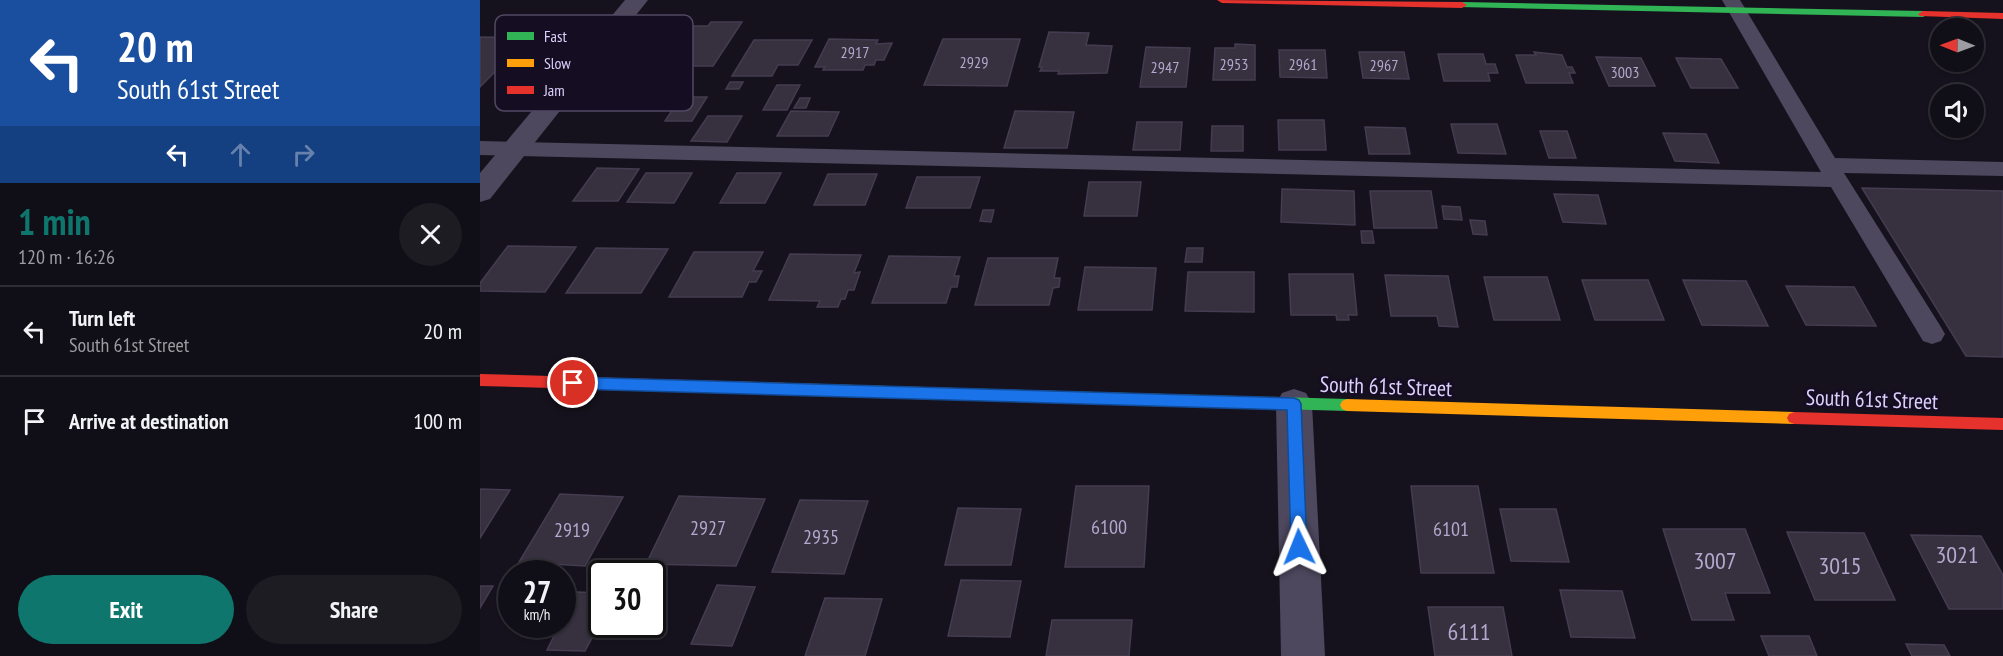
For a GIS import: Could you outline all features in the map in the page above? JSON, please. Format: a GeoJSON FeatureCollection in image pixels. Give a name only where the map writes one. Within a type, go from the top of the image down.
{"type":"FeatureCollection","features":[{"type":"Feature","properties":{"kind":"street"},"geometry":{"type":"LineString","coordinates":[[625,15],[637,0]]}},
{"type":"Feature","properties":{"kind":"street"},"geometry":{"type":"LineString","coordinates":[[1222,0],[1735,5],[1831,13],[2003,16]]}},
{"type":"Feature","properties":{"kind":"street"},"geometry":{"type":"LineString","coordinates":[[1831,13],[1943,2],[2003,3]]}},
{"type":"Feature","properties":{"kind":"street"},"geometry":{"type":"LineString","coordinates":[[480,192],[547,111]]}},
{"type":"Feature","properties":{"kind":"street","name":"South 61st Street"},"geometry":{"type":"LineString","coordinates":[[480,380],[2003,424]]}},
{"type":"Feature","properties":{"kind":"street"},"geometry":{"type":"LineString","coordinates":[[1294,404],[1303,656]]}},
{"type":"Feature","properties":{"kind":"lane"},"geometry":{"type":"LineString","coordinates":[[1735,5],[1932,334]]}},
{"type":"Feature","properties":{"kind":"lane"},"geometry":{"type":"LineString","coordinates":[[480,148],[1833,172],[2003,169]]}},
{"type":"Feature","properties":{"kind":"building"},"geometry":{"type":"Polygon","coordinates":[[[711,22],[742,22],[713,66],[693,66],[693,26],[708,26],[711,22]]]}},
{"type":"Feature","properties":{"kind":"building"},"geometry":{"type":"Polygon","coordinates":[[[1049,32],[1089,33],[1086,45],[1112,46],[1107,73],[1058,74],[1059,71],[1040,71],[1042,67],[1039,67],[1049,32]]]}},
{"type":"Feature","properties":{"kind":"building"},"geometry":{"type":"Polygon","coordinates":[[[480,37],[495,37],[495,72],[480,87],[480,37]]]}},
{"type":"Feature","properties":{"kind":"building"},"geometry":{"type":"Polygon","coordinates":[[[829,39],[878,40],[876,44],[892,43],[884,60],[876,60],[874,65],[865,65],[863,70],[823,70],[825,67],[815,67],[829,39]]]}},
{"type":"Feature","properties":{"kind":"building"},"geometry":{"type":"Polygon","coordinates":[[[943,39],[1020,39],[1007,86],[924,85],[943,39]]]}},
{"type":"Feature","properties":{"kind":"building"},"geometry":{"type":"Polygon","coordinates":[[[754,40],[812,40],[798,65],[778,65],[772,76],[732,76],[754,40]]]}},
{"type":"Feature","properties":{"kind":"building"},"geometry":{"type":"Polygon","coordinates":[[[1235,44],[1255,45],[1255,80],[1213,80],[1215,48],[1235,48],[1235,44]]]}},
{"type":"Feature","properties":{"kind":"building"},"geometry":{"type":"Polygon","coordinates":[[[1146,47],[1190,48],[1186,87],[1140,87],[1146,47]]]}},
{"type":"Feature","properties":{"kind":"building"},"geometry":{"type":"Polygon","coordinates":[[[1279,50],[1325,50],[1327,78],[1280,77],[1279,50]]]}},
{"type":"Feature","properties":{"kind":"building"},"geometry":{"type":"Polygon","coordinates":[[[1359,52],[1404,52],[1409,79],[1363,78],[1359,52]]]}},
{"type":"Feature","properties":{"kind":"building"},"geometry":{"type":"Polygon","coordinates":[[[1534,52],[1562,55],[1567,67],[1572,67],[1575,73],[1569,73],[1573,83],[1526,83],[1516,55],[1536,55],[1534,52]]]}},
{"type":"Feature","properties":{"kind":"building"},"geometry":{"type":"Polygon","coordinates":[[[1438,54],[1483,54],[1486,64],[1495,64],[1498,73],[1488,73],[1490,81],[1444,81],[1438,54]]]}},
{"type":"Feature","properties":{"kind":"building"},"geometry":{"type":"Polygon","coordinates":[[[1596,57],[1641,58],[1655,86],[1609,86],[1596,57]]]}},
{"type":"Feature","properties":{"kind":"building"},"geometry":{"type":"Polygon","coordinates":[[[1676,58],[1721,59],[1738,88],[1691,88],[1676,58]]]}},
{"type":"Feature","properties":{"kind":"building"},"geometry":{"type":"Polygon","coordinates":[[[730,82],[743,82],[739,89],[726,89],[730,82]]]}},
{"type":"Feature","properties":{"kind":"building"},"geometry":{"type":"Polygon","coordinates":[[[777,85],[800,85],[787,110],[763,110],[777,85]]]}},
{"type":"Feature","properties":{"kind":"building"},"geometry":{"type":"Polygon","coordinates":[[[693,97],[707,97],[692,121],[665,121],[672,111],[693,111],[693,97]]]}},
{"type":"Feature","properties":{"kind":"building"},"geometry":{"type":"Polygon","coordinates":[[[800,98],[810,98],[806,108],[794,108],[800,98]]]}},
{"type":"Feature","properties":{"kind":"building"},"geometry":{"type":"Polygon","coordinates":[[[791,111],[839,112],[828,136],[777,136],[791,111]]]}},
{"type":"Feature","properties":{"kind":"building"},"geometry":{"type":"Polygon","coordinates":[[[1015,111],[1074,112],[1067,148],[1004,148],[1015,111]]]}},
{"type":"Feature","properties":{"kind":"building"},"geometry":{"type":"Polygon","coordinates":[[[708,116],[742,116],[727,142],[691,141],[708,116]]]}},
{"type":"Feature","properties":{"kind":"building"},"geometry":{"type":"Polygon","coordinates":[[[1278,120],[1324,120],[1326,150],[1279,150],[1278,120]]]}},
{"type":"Feature","properties":{"kind":"building"},"geometry":{"type":"Polygon","coordinates":[[[1137,122],[1182,122],[1180,150],[1133,150],[1137,122]]]}},
{"type":"Feature","properties":{"kind":"building"},"geometry":{"type":"Polygon","coordinates":[[[1451,124],[1497,124],[1506,154],[1458,153],[1451,124]]]}},
{"type":"Feature","properties":{"kind":"building"},"geometry":{"type":"Polygon","coordinates":[[[1212,126],[1243,126],[1243,151],[1211,151],[1212,126]]]}},
{"type":"Feature","properties":{"kind":"building"},"geometry":{"type":"Polygon","coordinates":[[[1365,127],[1405,128],[1410,154],[1369,154],[1365,127]]]}},
{"type":"Feature","properties":{"kind":"building"},"geometry":{"type":"Polygon","coordinates":[[[1540,131],[1567,131],[1576,158],[1549,158],[1540,131]]]}},
{"type":"Feature","properties":{"kind":"building"},"geometry":{"type":"Polygon","coordinates":[[[1663,133],[1706,134],[1719,163],[1675,161],[1663,133]]]}},
{"type":"Feature","properties":{"kind":"building"},"geometry":{"type":"Polygon","coordinates":[[[597,168],[639,169],[618,201],[573,201],[597,168]]]}},
{"type":"Feature","properties":{"kind":"building"},"geometry":{"type":"Polygon","coordinates":[[[646,173],[692,173],[674,203],[627,202],[646,173]]]}},
{"type":"Feature","properties":{"kind":"building"},"geometry":{"type":"Polygon","coordinates":[[[737,173],[781,173],[765,203],[720,203],[737,173]]]}},
{"type":"Feature","properties":{"kind":"building"},"geometry":{"type":"Polygon","coordinates":[[[828,174],[877,174],[865,205],[814,205],[828,174]]]}},
{"type":"Feature","properties":{"kind":"building"},"geometry":{"type":"Polygon","coordinates":[[[917,177],[980,177],[970,208],[906,208],[917,177]]]}},
{"type":"Feature","properties":{"kind":"building"},"geometry":{"type":"Polygon","coordinates":[[[1089,182],[1141,182],[1137,216],[1084,216],[1089,182]]]}},
{"type":"Feature","properties":{"kind":"building"},"geometry":{"type":"Polygon","coordinates":[[[1862,188],[2003,191],[2003,357],[1966,356],[1862,188]]]}},
{"type":"Feature","properties":{"kind":"building"},"geometry":{"type":"Polygon","coordinates":[[[1282,189],[1354,191],[1355,225],[1281,222],[1282,189]]]}},
{"type":"Feature","properties":{"kind":"building"},"geometry":{"type":"Polygon","coordinates":[[[1370,191],[1431,191],[1437,228],[1374,228],[1370,191]]]}},
{"type":"Feature","properties":{"kind":"building"},"geometry":{"type":"Polygon","coordinates":[[[1554,194],[1598,195],[1606,224],[1563,222],[1554,194]]]}},
{"type":"Feature","properties":{"kind":"building"},"geometry":{"type":"Polygon","coordinates":[[[1442,206],[1460,207],[1462,220],[1444,219],[1442,206]]]}},
{"type":"Feature","properties":{"kind":"building"},"geometry":{"type":"Polygon","coordinates":[[[983,210],[994,210],[991,222],[980,221],[983,210]]]}},
{"type":"Feature","properties":{"kind":"building"},"geometry":{"type":"Polygon","coordinates":[[[1470,220],[1485,221],[1487,235],[1473,234],[1470,220]]]}},
{"type":"Feature","properties":{"kind":"building"},"geometry":{"type":"Polygon","coordinates":[[[1361,231],[1372,231],[1374,243],[1362,243],[1361,231]]]}},
{"type":"Feature","properties":{"kind":"building"},"geometry":{"type":"Polygon","coordinates":[[[508,246],[576,247],[545,292],[480,291],[480,283],[508,246]]]}},
{"type":"Feature","properties":{"kind":"building"},"geometry":{"type":"Polygon","coordinates":[[[596,248],[668,249],[641,293],[566,293],[596,248]]]}},
{"type":"Feature","properties":{"kind":"building"},"geometry":{"type":"Polygon","coordinates":[[[1187,248],[1203,248],[1202,262],[1185,262],[1187,248]]]}},
{"type":"Feature","properties":{"kind":"building"},"geometry":{"type":"Polygon","coordinates":[[[694,252],[763,252],[753,271],[762,271],[756,282],[749,282],[742,297],[669,297],[694,252]]]}},
{"type":"Feature","properties":{"kind":"building"},"geometry":{"type":"Polygon","coordinates":[[[790,254],[861,255],[854,273],[860,272],[854,290],[848,290],[845,299],[841,299],[838,307],[817,307],[820,301],[769,300],[790,254]]]}},
{"type":"Feature","properties":{"kind":"building"},"geometry":{"type":"Polygon","coordinates":[[[889,256],[960,257],[954,276],[959,276],[957,287],[951,287],[946,303],[872,303],[889,256]]]}},
{"type":"Feature","properties":{"kind":"building"},"geometry":{"type":"Polygon","coordinates":[[[988,258],[1058,258],[1054,278],[1060,278],[1059,287],[1053,288],[1049,305],[975,305],[988,258]]]}},
{"type":"Feature","properties":{"kind":"building"},"geometry":{"type":"Polygon","coordinates":[[[1085,267],[1156,268],[1152,310],[1078,310],[1085,267]]]}},
{"type":"Feature","properties":{"kind":"building"},"geometry":{"type":"Polygon","coordinates":[[[1188,272],[1254,272],[1254,312],[1185,311],[1188,272]]]}},
{"type":"Feature","properties":{"kind":"building"},"geometry":{"type":"Polygon","coordinates":[[[1289,274],[1353,274],[1357,315],[1348,315],[1349,320],[1337,320],[1336,315],[1291,315],[1289,274]]]}},
{"type":"Feature","properties":{"kind":"building"},"geometry":{"type":"Polygon","coordinates":[[[1385,275],[1448,276],[1458,327],[1439,326],[1437,316],[1391,316],[1385,275]]]}},
{"type":"Feature","properties":{"kind":"building"},"geometry":{"type":"Polygon","coordinates":[[[1484,277],[1547,277],[1560,320],[1494,320],[1484,277]]]}},
{"type":"Feature","properties":{"kind":"building"},"geometry":{"type":"Polygon","coordinates":[[[1582,280],[1648,280],[1664,320],[1595,320],[1582,280]]]}},
{"type":"Feature","properties":{"kind":"building"},"geometry":{"type":"Polygon","coordinates":[[[1683,280],[1746,281],[1768,326],[1702,325],[1683,280]]]}},
{"type":"Feature","properties":{"kind":"building"},"geometry":{"type":"Polygon","coordinates":[[[1786,286],[1854,287],[1876,326],[1806,325],[1786,286]]]}},
{"type":"Feature","properties":{"kind":"building"},"geometry":{"type":"Polygon","coordinates":[[[1076,486],[1149,486],[1144,567],[1065,567],[1076,486]]]}},
{"type":"Feature","properties":{"kind":"building"},"geometry":{"type":"Polygon","coordinates":[[[1411,486],[1478,486],[1494,573],[1421,573],[1411,486]]]}},
{"type":"Feature","properties":{"kind":"building"},"geometry":{"type":"Polygon","coordinates":[[[480,489],[510,490],[480,538],[480,489]]]}},
{"type":"Feature","properties":{"kind":"building"},"geometry":{"type":"Polygon","coordinates":[[[560,494],[623,497],[585,566],[576,565],[576,560],[520,560],[560,494]]]}},
{"type":"Feature","properties":{"kind":"building"},"geometry":{"type":"Polygon","coordinates":[[[679,496],[765,499],[736,566],[666,564],[666,560],[648,560],[679,496]]]}},
{"type":"Feature","properties":{"kind":"building"},"geometry":{"type":"Polygon","coordinates":[[[800,500],[868,501],[844,574],[772,572],[800,500]]]}},
{"type":"Feature","properties":{"kind":"building"},"geometry":{"type":"Polygon","coordinates":[[[958,508],[1021,509],[1011,565],[945,565],[958,508]]]}},
{"type":"Feature","properties":{"kind":"building"},"geometry":{"type":"Polygon","coordinates":[[[1500,509],[1556,509],[1569,562],[1511,561],[1500,509]]]}},
{"type":"Feature","properties":{"kind":"building"},"geometry":{"type":"Polygon","coordinates":[[[1663,529],[1745,529],[1770,593],[1725,593],[1734,620],[1692,620],[1663,529]]]}},
{"type":"Feature","properties":{"kind":"building"},"geometry":{"type":"Polygon","coordinates":[[[1787,532],[1864,533],[1895,600],[1815,600],[1787,532]]]}},
{"type":"Feature","properties":{"kind":"building"},"geometry":{"type":"Polygon","coordinates":[[[1911,535],[1981,536],[2003,575],[2003,609],[1949,609],[1911,535]]]}},
{"type":"Feature","properties":{"kind":"building"},"geometry":{"type":"Polygon","coordinates":[[[961,580],[1021,581],[1010,637],[948,636],[961,580]]]}},
{"type":"Feature","properties":{"kind":"building"},"geometry":{"type":"Polygon","coordinates":[[[717,585],[755,587],[732,646],[691,644],[717,585]]]}},
{"type":"Feature","properties":{"kind":"building"},"geometry":{"type":"Polygon","coordinates":[[[480,586],[493,586],[480,608],[480,586]]]}},
{"type":"Feature","properties":{"kind":"building"},"geometry":{"type":"Polygon","coordinates":[[[1560,590],[1622,591],[1635,638],[1571,637],[1560,590]]]}},
{"type":"Feature","properties":{"kind":"building"},"geometry":{"type":"Polygon","coordinates":[[[588,592],[588,638],[592,638],[585,651],[547,650],[553,638],[576,638],[576,594],[588,592]]]}},
{"type":"Feature","properties":{"kind":"building"},"geometry":{"type":"Polygon","coordinates":[[[825,598],[882,599],[865,656],[805,656],[825,598]]]}},
{"type":"Feature","properties":{"kind":"building"},"geometry":{"type":"Polygon","coordinates":[[[1428,607],[1503,607],[1512,656],[1435,656],[1428,607]]]}},
{"type":"Feature","properties":{"kind":"building"},"geometry":{"type":"Polygon","coordinates":[[[1052,620],[1132,620],[1129,656],[1046,656],[1052,620]]]}},
{"type":"Feature","properties":{"kind":"building"},"geometry":{"type":"Polygon","coordinates":[[[1761,636],[1809,636],[1817,656],[1769,656],[1761,636]]]}},
{"type":"Feature","properties":{"kind":"building"},"geometry":{"type":"Polygon","coordinates":[[[1906,644],[1944,645],[1950,656],[1912,656],[1906,644]]]}},
{"type":"Feature","properties":{"kind":"traffic: fast"},"geometry":{"type":"LineString","coordinates":[[1462,5],[1923,14]]}},
{"type":"Feature","properties":{"kind":"traffic: fast"},"geometry":{"type":"LineString","coordinates":[[956,394],[1347,405]]}},
{"type":"Feature","properties":{"kind":"traffic: slow"},"geometry":{"type":"LineString","coordinates":[[722,387],[956,394]]}},
{"type":"Feature","properties":{"kind":"traffic: slow"},"geometry":{"type":"LineString","coordinates":[[1347,405],[1794,418]]}},
{"type":"Feature","properties":{"kind":"traffic: jam"},"geometry":{"type":"LineString","coordinates":[[1222,0],[1462,5]]}},
{"type":"Feature","properties":{"kind":"traffic: jam"},"geometry":{"type":"LineString","coordinates":[[1923,14],[2003,16]]}},
{"type":"Feature","properties":{"kind":"traffic: jam"},"geometry":{"type":"LineString","coordinates":[[480,380],[722,387]]}},
{"type":"Feature","properties":{"kind":"traffic: jam"},"geometry":{"type":"LineString","coordinates":[[1794,418],[2003,424]]}},
{"type":"Feature","properties":{"kind":"route"},"geometry":{"type":"LineString","coordinates":[[573,383],[1294,404],[1299,547]]}}]}
